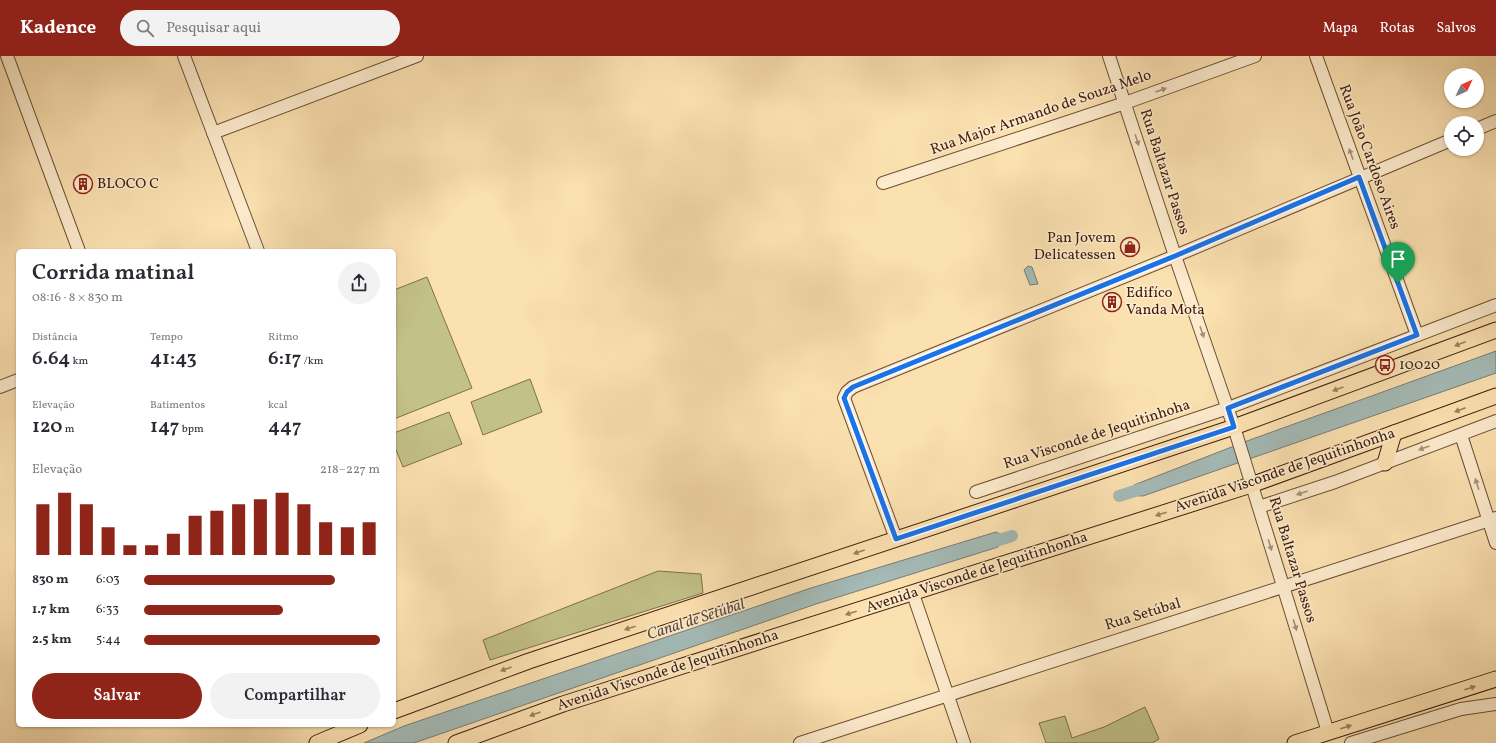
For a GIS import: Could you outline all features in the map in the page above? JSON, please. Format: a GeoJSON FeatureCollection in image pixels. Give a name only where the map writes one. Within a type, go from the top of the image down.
{"type":"FeatureCollection","features":[{"type":"Feature","properties":{"kind":"main road"},"geometry":{"type":"LineString","coordinates":[[396,710],[529,661],[896,539],[1236,434],[1496,330]]}},
{"type":"Feature","properties":{"kind":"main road","name":"Avenida Visconde de Jequitinhonha"},"geometry":{"type":"LineString","coordinates":[[456,743],[563,704],[913,594],[1394,433],[1496,396]]}},
{"type":"Feature","properties":{"kind":"main road"},"geometry":{"type":"LineString","coordinates":[[1385,463],[1394,433]]}},
{"type":"Feature","properties":{"kind":"main road"},"geometry":{"type":"LineString","coordinates":[[1295,743],[1496,679]]}},
{"type":"Feature","properties":{"kind":"main road"},"geometry":{"type":"LineString","coordinates":[[317,743],[355,727]]}},
{"type":"Feature","properties":{"kind":"street"},"geometry":{"type":"LineString","coordinates":[[7,56],[78,249]]}},
{"type":"Feature","properties":{"kind":"street"},"geometry":{"type":"LineString","coordinates":[[184,56],[257,249]]}},
{"type":"Feature","properties":{"kind":"street"},"geometry":{"type":"LineString","coordinates":[[213,133],[417,56]]}},
{"type":"Feature","properties":{"kind":"street","name":"Rua Baltazar Passos"},"geometry":{"type":"LineString","coordinates":[[1109,56],[1175,256],[1228,408],[1328,732]]}},
{"type":"Feature","properties":{"kind":"street","name":"Rua Major Armando de Souza Melo"},"geometry":{"type":"LineString","coordinates":[[883,183],[1125,103],[1255,56]]}},
{"type":"Feature","properties":{"kind":"street","name":"Rua João Cardoso Aires"},"geometry":{"type":"LineString","coordinates":[[1316,56],[1417,335]]}},
{"type":"Feature","properties":{"kind":"street"},"geometry":{"type":"LineString","coordinates":[[1484,126],[1496,122]]}},
{"type":"Feature","properties":{"kind":"street"},"geometry":{"type":"LineString","coordinates":[[896,539],[844,398],[847,392],[853,387],[1175,256],[1359,177],[1444,143]]}},
{"type":"Feature","properties":{"kind":"street"},"geometry":{"type":"LineString","coordinates":[[1228,408],[1496,305]]}},
{"type":"Feature","properties":{"kind":"street"},"geometry":{"type":"LineString","coordinates":[[0,387],[16,381]]}},
{"type":"Feature","properties":{"kind":"street","name":"Rua Visconde de Jequitinhoha"},"geometry":{"type":"LineString","coordinates":[[976,492],[1228,408]]}},
{"type":"Feature","properties":{"kind":"street","name":"Avenida Visconde de Jequitinhonha"},"geometry":{"type":"LineString","coordinates":[[1259,508],[1496,421]]}},
{"type":"Feature","properties":{"kind":"street"},"geometry":{"type":"LineString","coordinates":[[1461,434],[1492,519],[1496,543]]}},
{"type":"Feature","properties":{"kind":"street","name":"Rua Setúbal"},"geometry":{"type":"LineString","coordinates":[[800,743],[947,694],[1284,588],[1492,519]]}},
{"type":"Feature","properties":{"kind":"street"},"geometry":{"type":"LineString","coordinates":[[913,594],[964,743]]}},
{"type":"Feature","properties":{"kind":"street"},"geometry":{"type":"LineString","coordinates":[[1351,743],[1461,709],[1496,704]]}},
{"type":"Feature","properties":{"kind":"shaded area"},"geometry":{"type":"Polygon","coordinates":[[[427,277],[472,388],[396,418],[396,289],[427,277]]]}},
{"type":"Feature","properties":{"kind":"shaded area"},"geometry":{"type":"Polygon","coordinates":[[[530,379],[542,412],[483,435],[471,402],[530,379]]]}},
{"type":"Feature","properties":{"kind":"shaded area"},"geometry":{"type":"Polygon","coordinates":[[[449,412],[462,444],[403,467],[396,450],[396,432],[449,412]]]}},
{"type":"Feature","properties":{"kind":"shaded area"},"geometry":{"type":"Polygon","coordinates":[[[658,571],[701,574],[703,593],[490,660],[483,640],[658,571]]]}},
{"type":"Feature","properties":{"kind":"shaded area"},"geometry":{"type":"Polygon","coordinates":[[[1145,707],[1159,739],[1152,743],[1046,743],[1039,723],[1065,716],[1072,738],[1104,727],[1145,707]]]}},
{"type":"Feature","properties":{"kind":"water"},"geometry":{"type":"Polygon","coordinates":[[[1028,266],[1032,267],[1038,284],[1030,285],[1024,270],[1028,266]]]}},
{"type":"Feature","properties":{"kind":"water"},"geometry":{"type":"Polygon","coordinates":[[[1496,351],[1496,373],[1143,496],[1125,495],[1134,485],[1247,441],[1496,351]]]}},
{"type":"Feature","properties":{"kind":"water"},"geometry":{"type":"Polygon","coordinates":[[[996,532],[1007,538],[998,547],[816,604],[414,743],[364,743],[404,726],[811,588],[996,532]]]}},
{"type":"Feature","properties":{"kind":"waterway"},"geometry":{"type":"LineString","coordinates":[[1119,496],[1141,489]]}},
{"type":"Feature","properties":{"kind":"waterway","name":"Canal de Setúbal"},"geometry":{"type":"LineString","coordinates":[[992,542],[1012,536]]}},
{"type":"Feature","properties":{"kind":"place","name":"BLOCO C"},"geometry":{"type":"Point","coordinates":[83,184]}},
{"type":"Feature","properties":{"kind":"place","name":"Pan Jovem Delicatessen"},"geometry":{"type":"Point","coordinates":[1130,247]}},
{"type":"Feature","properties":{"kind":"place","name":"Edifíco Vanda Mota"},"geometry":{"type":"Point","coordinates":[1112,302]}},
{"type":"Feature","properties":{"kind":"place","name":"10020"},"geometry":{"type":"Point","coordinates":[1385,365]}},
{"type":"Feature","properties":{"kind":"route"},"geometry":{"type":"LineString","coordinates":[[1359,177],[1398,283],[1417,335],[1228,408],[1234,427],[896,539],[844,398],[847,392],[853,387],[1175,256],[1359,177]]}}]}
